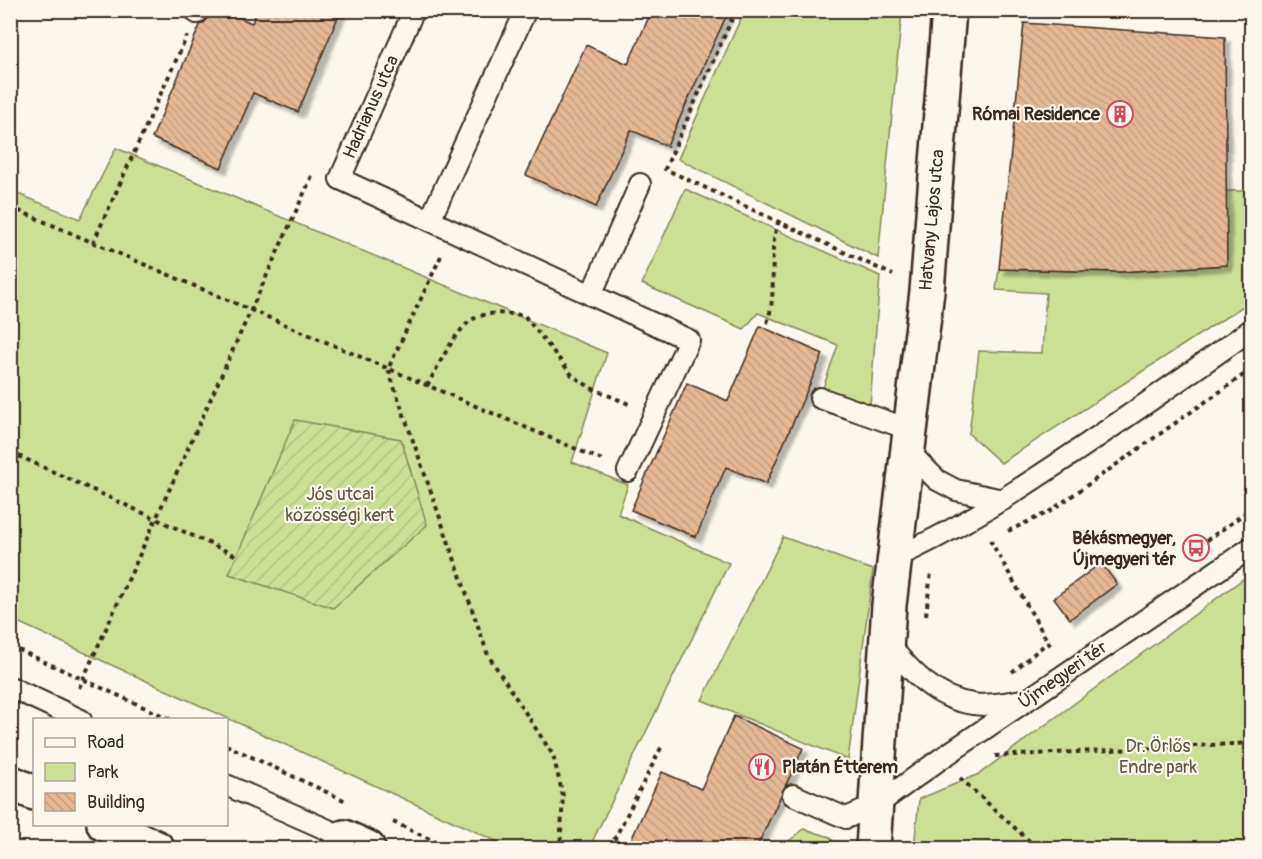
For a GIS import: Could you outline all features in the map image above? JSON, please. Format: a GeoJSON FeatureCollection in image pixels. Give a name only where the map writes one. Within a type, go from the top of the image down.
{"type":"FeatureCollection","features":[{"type":"Feature","properties":{"kind":"street","name":"Hatvany Lajos utca"},"geometry":{"type":"LineString","coordinates":[[873,849],[894,558],[927,291],[949,10]]}},
{"type":"Feature","properties":{"kind":"street"},"geometry":{"type":"LineString","coordinates":[[10,783],[33,793]]}},
{"type":"Feature","properties":{"kind":"street"},"geometry":{"type":"LineString","coordinates":[[106,826],[157,849]]}},
{"type":"Feature","properties":{"kind":"lane","name":"Hadrianus utca"},"geometry":{"type":"LineString","coordinates":[[414,10],[340,178],[689,340],[628,471]]}},
{"type":"Feature","properties":{"kind":"lane"},"geometry":{"type":"LineString","coordinates":[[430,220],[526,10]]}},
{"type":"Feature","properties":{"kind":"lane"},"geometry":{"type":"LineString","coordinates":[[591,295],[640,184]]}},
{"type":"Feature","properties":{"kind":"lane"},"geometry":{"type":"LineString","coordinates":[[894,558],[935,540],[1003,500],[1129,416],[1251,329]]}},
{"type":"Feature","properties":{"kind":"lane"},"geometry":{"type":"LineString","coordinates":[[820,398],[910,441],[937,480],[956,490],[1003,500]]}},
{"type":"Feature","properties":{"kind":"lane","name":"Újmegyeri tér"},"geometry":{"type":"LineString","coordinates":[[793,795],[846,818],[877,806],[939,759],[1251,548]]}},
{"type":"Feature","properties":{"kind":"lane"},"geometry":{"type":"LineString","coordinates":[[887,643],[917,678],[948,697],[973,704],[1030,699]]}},
{"type":"Feature","properties":{"kind":"lane"},"geometry":{"type":"LineString","coordinates":[[10,687],[74,717]]}},
{"type":"Feature","properties":{"kind":"lane"},"geometry":{"type":"LineString","coordinates":[[228,786],[350,845]]}},
{"type":"Feature","properties":{"kind":"path"},"geometry":{"type":"LineString","coordinates":[[736,10],[665,169],[779,220],[927,291]]}},
{"type":"Feature","properties":{"kind":"path"},"geometry":{"type":"LineString","coordinates":[[93,243],[197,12]]}},
{"type":"Feature","properties":{"kind":"path"},"geometry":{"type":"LineString","coordinates":[[74,717],[83,678],[249,310],[316,168]]}},
{"type":"Feature","properties":{"kind":"path"},"geometry":{"type":"LineString","coordinates":[[10,207],[628,471]]}},
{"type":"Feature","properties":{"kind":"path"},"geometry":{"type":"LineString","coordinates":[[767,323],[773,307],[773,237],[779,220]]}},
{"type":"Feature","properties":{"kind":"path"},"geometry":{"type":"LineString","coordinates":[[427,386],[456,337],[475,318],[496,313],[524,315],[572,375],[591,388],[653,415]]}},
{"type":"Feature","properties":{"kind":"path"},"geometry":{"type":"LineString","coordinates":[[388,369],[488,655],[553,755],[563,796],[560,849]]}},
{"type":"Feature","properties":{"kind":"path"},"geometry":{"type":"LineString","coordinates":[[1062,644],[1053,651],[989,540],[1049,512],[1251,369]]}},
{"type":"Feature","properties":{"kind":"path"},"geometry":{"type":"LineString","coordinates":[[10,452],[154,520],[237,556]]}},
{"type":"Feature","properties":{"kind":"path"},"geometry":{"type":"LineString","coordinates":[[1185,556],[1251,508]]}},
{"type":"Feature","properties":{"kind":"path"},"geometry":{"type":"LineString","coordinates":[[10,646],[168,718]]}},
{"type":"Feature","properties":{"kind":"path"},"geometry":{"type":"LineString","coordinates":[[939,759],[1251,743]]}},
{"type":"Feature","properties":{"kind":"path"},"geometry":{"type":"LineString","coordinates":[[610,849],[663,744]]}},
{"type":"Feature","properties":{"kind":"path"},"geometry":{"type":"LineString","coordinates":[[228,746],[354,804]]}},
{"type":"Feature","properties":{"kind":"path"},"geometry":{"type":"LineString","coordinates":[[939,759],[1037,849]]}},
{"type":"Feature","properties":{"kind":"path"},"geometry":{"type":"LineString","coordinates":[[385,819],[449,849]]}},
{"type":"Feature","properties":{"kind":"green space"},"geometry":{"type":"Polygon","coordinates":[[[744,11],[902,11],[878,258],[678,159],[744,11]]]}},
{"type":"Feature","properties":{"kind":"green space"},"geometry":{"type":"Polygon","coordinates":[[[116,148],[607,353],[572,462],[628,485],[618,514],[729,563],[589,848],[511,848],[11,619],[11,191],[80,219],[116,148]]]}},
{"type":"Feature","properties":{"kind":"green space"},"geometry":{"type":"Polygon","coordinates":[[[685,189],[880,276],[870,405],[823,388],[838,345],[758,313],[744,329],[642,284],[685,189]]]}},
{"type":"Feature","properties":{"kind":"green space"},"geometry":{"type":"Polygon","coordinates":[[[1226,191],[1251,191],[1251,301],[1001,463],[969,434],[979,351],[1042,353],[1046,293],[996,290],[999,269],[1120,272],[1226,265],[1226,191]]]}},
{"type":"Feature","properties":{"kind":"green space","name":"Jós utcai közösségi kert"},"geometry":{"type":"Polygon","coordinates":[[[295,420],[401,439],[427,525],[333,608],[229,574],[295,420]]]}},
{"type":"Feature","properties":{"kind":"green space"},"geometry":{"type":"Polygon","coordinates":[[[783,537],[873,570],[848,760],[702,700],[783,537]]]}},
{"type":"Feature","properties":{"kind":"green space","name":"Dr. Örlős Endre park"},"geometry":{"type":"Polygon","coordinates":[[[1243,579],[1252,585],[1251,848],[914,848],[919,799],[979,774],[1243,579]]]}},
{"type":"Feature","properties":{"kind":"green space"},"geometry":{"type":"Polygon","coordinates":[[[804,829],[830,837],[838,848],[780,848],[804,829]]]}},
{"type":"Feature","properties":{"kind":"building"},"geometry":{"type":"Polygon","coordinates":[[[210,10],[221,10],[252,23],[257,10],[341,10],[298,112],[253,93],[221,168],[152,138],[200,25],[205,22],[210,10]]]}},
{"type":"Feature","properties":{"kind":"building"},"geometry":{"type":"Polygon","coordinates":[[[652,10],[729,10],[667,146],[631,130],[596,207],[526,175],[586,45],[628,64],[652,10]]]}},
{"type":"Feature","properties":{"kind":"building","name":"Római Residence"},"geometry":{"type":"Polygon","coordinates":[[[1024,23],[1225,37],[1227,265],[1120,272],[999,269],[1024,23]]]}},
{"type":"Feature","properties":{"kind":"building"},"geometry":{"type":"Polygon","coordinates":[[[760,326],[823,354],[766,484],[726,467],[696,537],[631,510],[687,383],[728,401],[760,326]]]}},
{"type":"Feature","properties":{"kind":"building"},"geometry":{"type":"Polygon","coordinates":[[[1101,563],[1117,584],[1070,619],[1054,598],[1101,563]]]}},
{"type":"Feature","properties":{"kind":"building"},"geometry":{"type":"Polygon","coordinates":[[[734,716],[803,748],[756,849],[627,849],[662,772],[701,789],[734,716]]]}},
{"type":"Feature","properties":{"kind":"place","name":"Római Residence"},"geometry":{"type":"Point","coordinates":[1120,114]}},
{"type":"Feature","properties":{"kind":"place","name":"Békásmegyer, Újmegyeri tér"},"geometry":{"type":"Point","coordinates":[1196,548]}},
{"type":"Feature","properties":{"kind":"place","name":"Platán Étterem"},"geometry":{"type":"Point","coordinates":[762,767]}}]}
